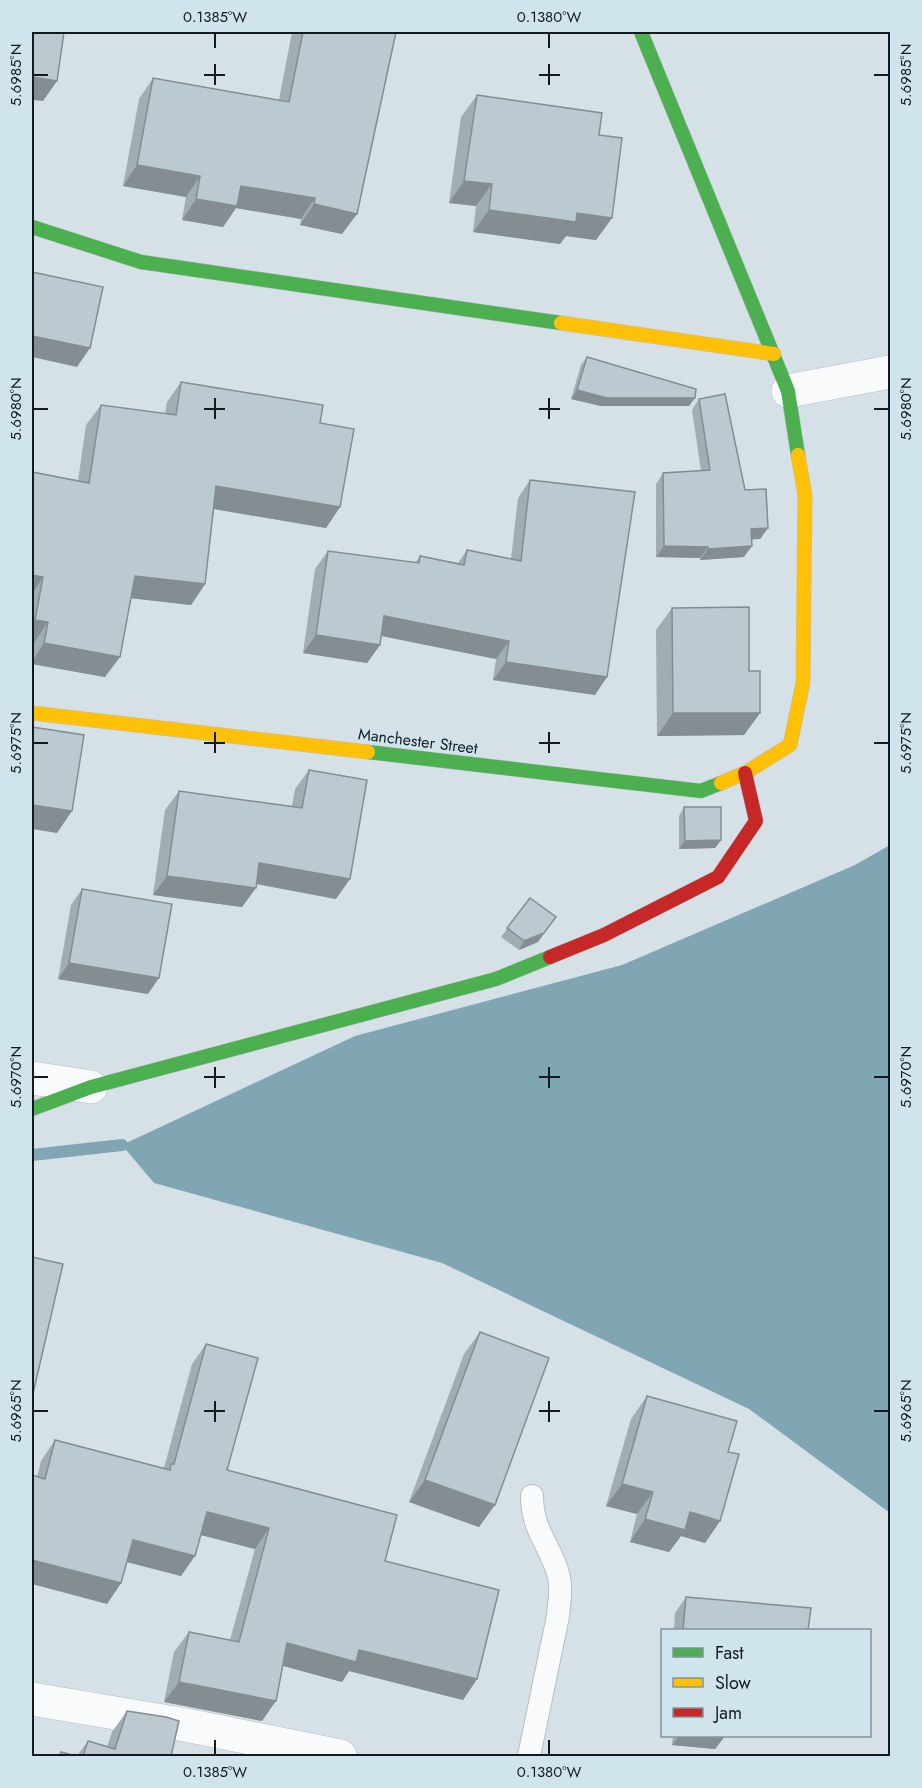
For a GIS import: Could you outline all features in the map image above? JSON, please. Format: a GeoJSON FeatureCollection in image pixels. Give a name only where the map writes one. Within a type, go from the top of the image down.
{"type":"FeatureCollection","features":[{"type":"Feature","properties":{"kind":"street"},"geometry":{"type":"LineString","coordinates":[[641,32],[788,391],[891,372]]}},
{"type":"Feature","properties":{"kind":"street"},"geometry":{"type":"LineString","coordinates":[[32,227],[141,262],[774,354]]}},
{"type":"Feature","properties":{"kind":"street","name":"Manchester Street"},"geometry":{"type":"LineString","coordinates":[[32,713],[701,791],[746,773],[790,745],[803,683],[805,495],[788,391]]}},
{"type":"Feature","properties":{"kind":"street"},"geometry":{"type":"LineString","coordinates":[[32,1109],[91,1087],[496,979],[604,935],[718,877],[756,821],[746,773]]}},
{"type":"Feature","properties":{"kind":"street"},"geometry":{"type":"LineString","coordinates":[[32,1078],[91,1087]]}},
{"type":"Feature","properties":{"kind":"street"},"geometry":{"type":"LineString","coordinates":[[32,1699],[186,1725],[340,1756]]}},
{"type":"Feature","properties":{"kind":"lane"},"geometry":{"type":"LineString","coordinates":[[529,1756],[558,1616],[560,1593],[559,1578],[532,1517],[532,1496]]}},
{"type":"Feature","properties":{"kind":"water"},"geometry":{"type":"Polygon","coordinates":[[[890,845],[890,1513],[749,1409],[442,1263],[154,1183],[122,1145],[355,1036],[622,965],[855,865],[890,845]]]}},
{"type":"Feature","properties":{"kind":"building"},"geometry":{"type":"Polygon","coordinates":[[[32,32],[64,32],[57,81],[32,77],[32,32]]]}},
{"type":"Feature","properties":{"kind":"building"},"geometry":{"type":"Polygon","coordinates":[[[303,32],[396,32],[357,214],[314,204],[315,198],[241,186],[237,206],[196,199],[200,176],[137,165],[153,78],[289,102],[303,32]]]}},
{"type":"Feature","properties":{"kind":"building"},"geometry":{"type":"Polygon","coordinates":[[[477,95],[602,113],[599,135],[622,138],[612,218],[577,213],[576,222],[489,210],[492,184],[464,181],[477,95]]]}},
{"type":"Feature","properties":{"kind":"building"},"geometry":{"type":"Polygon","coordinates":[[[32,272],[103,287],[90,348],[32,336],[32,272]]]}},
{"type":"Feature","properties":{"kind":"building"},"geometry":{"type":"Polygon","coordinates":[[[587,357],[696,389],[695,398],[607,398],[577,390],[587,357]]]}},
{"type":"Feature","properties":{"kind":"building"},"geometry":{"type":"Polygon","coordinates":[[[181,382],[323,405],[320,423],[354,429],[340,507],[216,486],[205,584],[135,576],[120,657],[44,643],[48,622],[35,620],[43,577],[32,575],[32,472],[89,483],[101,405],[176,415],[181,382]]]}},
{"type":"Feature","properties":{"kind":"building"},"geometry":{"type":"Polygon","coordinates":[[[725,394],[745,490],[766,489],[768,528],[751,529],[752,546],[708,549],[708,547],[664,546],[663,473],[710,470],[699,399],[725,394]]]}},
{"type":"Feature","properties":{"kind":"building"},"geometry":{"type":"Polygon","coordinates":[[[530,480],[635,492],[607,677],[506,662],[509,641],[384,616],[380,645],[316,635],[328,551],[419,563],[420,556],[464,565],[467,550],[521,561],[530,480]]]}},
{"type":"Feature","properties":{"kind":"building"},"geometry":{"type":"Polygon","coordinates":[[[749,607],[749,671],[760,671],[760,713],[673,713],[672,608],[749,607]]]}},
{"type":"Feature","properties":{"kind":"building"},"geometry":{"type":"Polygon","coordinates":[[[32,727],[84,735],[72,811],[32,805],[32,727]]]}},
{"type":"Feature","properties":{"kind":"building"},"geometry":{"type":"Polygon","coordinates":[[[309,770],[367,780],[350,879],[259,863],[256,888],[167,876],[179,791],[302,808],[309,770]]]}},
{"type":"Feature","properties":{"kind":"building"},"geometry":{"type":"Polygon","coordinates":[[[684,807],[721,807],[721,840],[685,841],[684,807]]]}},
{"type":"Feature","properties":{"kind":"building"},"geometry":{"type":"Polygon","coordinates":[[[82,889],[172,904],[159,978],[69,963],[82,889]]]}},
{"type":"Feature","properties":{"kind":"building"},"geometry":{"type":"Polygon","coordinates":[[[530,898],[556,917],[544,933],[524,941],[507,928],[530,898]]]}},
{"type":"Feature","properties":{"kind":"building"},"geometry":{"type":"Polygon","coordinates":[[[32,1257],[63,1264],[32,1398],[32,1257]]]}},
{"type":"Feature","properties":{"kind":"building"},"geometry":{"type":"Polygon","coordinates":[[[480,1332],[549,1358],[495,1505],[425,1480],[480,1332]]]}},
{"type":"Feature","properties":{"kind":"building"},"geometry":{"type":"Polygon","coordinates":[[[206,1344],[258,1358],[227,1470],[397,1515],[385,1561],[499,1590],[477,1679],[359,1650],[356,1662],[287,1643],[276,1701],[179,1682],[189,1632],[239,1642],[269,1528],[207,1512],[195,1556],[133,1540],[121,1583],[32,1560],[32,1475],[45,1479],[55,1440],[170,1470],[171,1464],[174,1464],[206,1344]]]}},
{"type":"Feature","properties":{"kind":"building"},"geometry":{"type":"Polygon","coordinates":[[[647,1396],[737,1421],[728,1452],[739,1454],[720,1521],[690,1512],[685,1530],[645,1519],[653,1492],[622,1484],[647,1396]]]}},
{"type":"Feature","properties":{"kind":"building"},"geometry":{"type":"Polygon","coordinates":[[[686,1597],[811,1608],[808,1629],[683,1629],[686,1597]]]}},
{"type":"Feature","properties":{"kind":"building"},"geometry":{"type":"Polygon","coordinates":[[[127,1711],[179,1721],[171,1756],[83,1756],[88,1741],[115,1749],[127,1711]]]}},
{"type":"Feature","properties":{"kind":"building"},"geometry":{"type":"Polygon","coordinates":[[[61,1752],[76,1756],[60,1756],[61,1752]]]}},
{"type":"Feature","properties":{"kind":"waterway"},"geometry":{"type":"LineString","coordinates":[[32,1155],[122,1145]]}},
{"type":"Feature","properties":{"kind":"traffic: fast"},"geometry":{"type":"LineString","coordinates":[[641,32],[788,391],[798,455]]}},
{"type":"Feature","properties":{"kind":"traffic: fast"},"geometry":{"type":"LineString","coordinates":[[32,227],[141,262],[561,323]]}},
{"type":"Feature","properties":{"kind":"traffic: fast"},"geometry":{"type":"LineString","coordinates":[[368,752],[701,791],[721,783]]}},
{"type":"Feature","properties":{"kind":"traffic: fast"},"geometry":{"type":"LineString","coordinates":[[32,1109],[91,1087],[496,979],[550,957]]}},
{"type":"Feature","properties":{"kind":"traffic: slow"},"geometry":{"type":"LineString","coordinates":[[561,323],[774,354]]}},
{"type":"Feature","properties":{"kind":"traffic: slow"},"geometry":{"type":"LineString","coordinates":[[721,783],[745,773],[790,745],[803,683],[805,495],[798,455]]}},
{"type":"Feature","properties":{"kind":"traffic: slow"},"geometry":{"type":"LineString","coordinates":[[32,713],[368,752]]}},
{"type":"Feature","properties":{"kind":"traffic: jam"},"geometry":{"type":"LineString","coordinates":[[550,957],[604,935],[718,877],[756,821],[745,773]]}}]}
